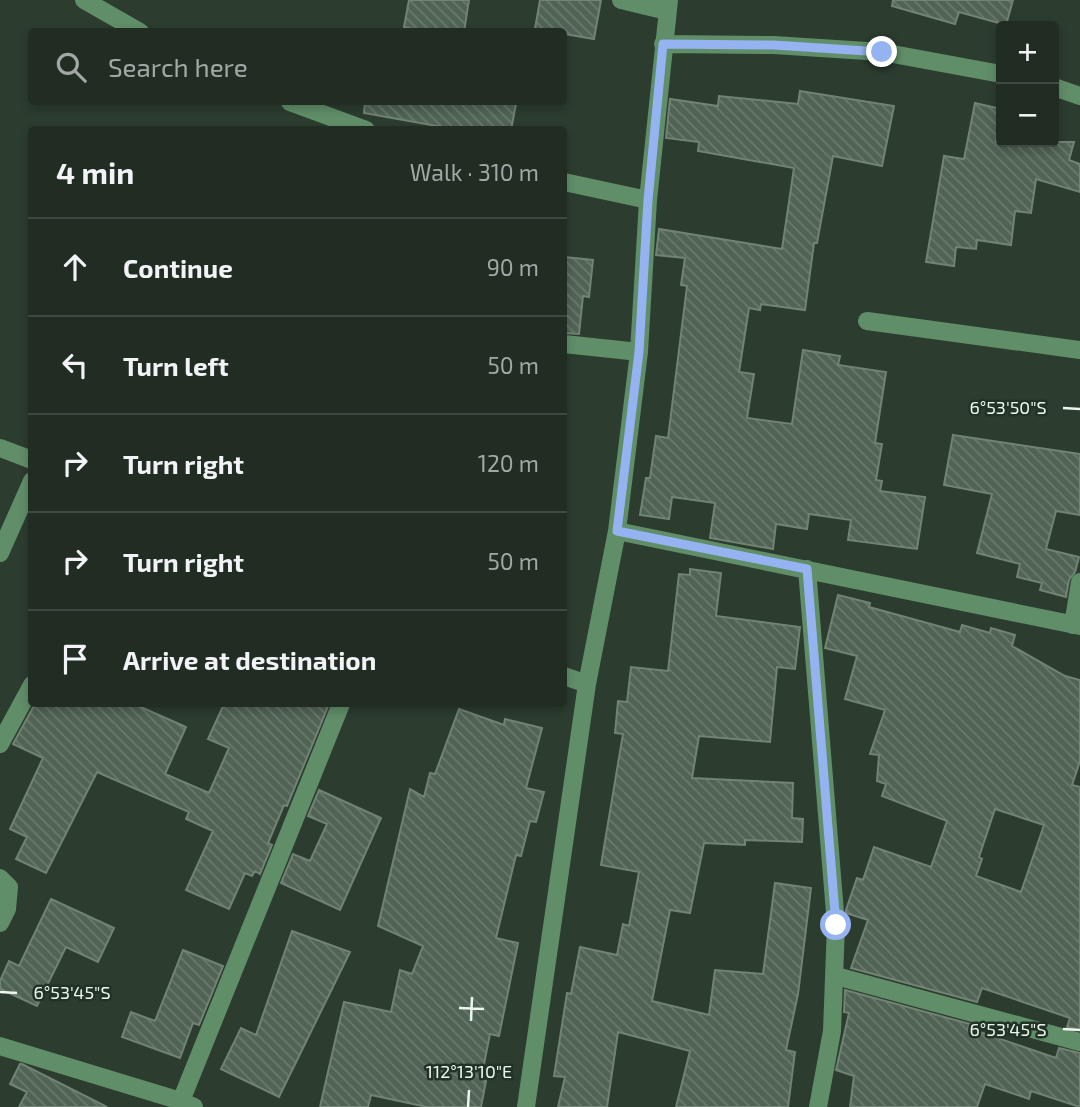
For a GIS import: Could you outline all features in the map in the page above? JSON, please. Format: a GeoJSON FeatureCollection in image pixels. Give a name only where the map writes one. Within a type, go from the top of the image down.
{"type":"FeatureCollection","features":[{"type":"Feature","properties":{"kind":"street"},"geometry":{"type":"LineString","coordinates":[[84,0],[133,28]]}},
{"type":"Feature","properties":{"kind":"street"},"geometry":{"type":"LineString","coordinates":[[526,1107],[587,684],[617,531],[639,352],[648,200],[668,5],[621,0]]}},
{"type":"Feature","properties":{"kind":"street"},"geometry":{"type":"LineString","coordinates":[[663,44],[774,45],[882,52],[996,73]]}},
{"type":"Feature","properties":{"kind":"street"},"geometry":{"type":"LineString","coordinates":[[1059,89],[1080,96]]}},
{"type":"Feature","properties":{"kind":"street"},"geometry":{"type":"LineString","coordinates":[[297,105],[355,126]]}},
{"type":"Feature","properties":{"kind":"street"},"geometry":{"type":"LineString","coordinates":[[567,183],[648,200]]}},
{"type":"Feature","properties":{"kind":"street"},"geometry":{"type":"LineString","coordinates":[[867,321],[1080,350]]}},
{"type":"Feature","properties":{"kind":"street"},"geometry":{"type":"LineString","coordinates":[[567,344],[639,352]]}},
{"type":"Feature","properties":{"kind":"street"},"geometry":{"type":"LineString","coordinates":[[0,448],[28,458]]}},
{"type":"Feature","properties":{"kind":"street"},"geometry":{"type":"LineString","coordinates":[[0,553],[28,490]]}},
{"type":"Feature","properties":{"kind":"street"},"geometry":{"type":"LineString","coordinates":[[617,531],[1077,625],[1080,582]]}},
{"type":"Feature","properties":{"kind":"street"},"geometry":{"type":"LineString","coordinates":[[807,569],[836,925],[832,1031],[818,1107]]}},
{"type":"Feature","properties":{"kind":"street"},"geometry":{"type":"LineString","coordinates":[[567,678],[587,684]]}},
{"type":"Feature","properties":{"kind":"street"},"geometry":{"type":"LineString","coordinates":[[0,744],[28,692]]}},
{"type":"Feature","properties":{"kind":"street"},"geometry":{"type":"LineString","coordinates":[[0,1046],[188,1104],[340,707]]}},
{"type":"Feature","properties":{"kind":"street"},"geometry":{"type":"LineString","coordinates":[[0,878],[9,887],[7,909],[0,923]]}},
{"type":"Feature","properties":{"kind":"street"},"geometry":{"type":"LineString","coordinates":[[836,976],[1080,1042]]}},
{"type":"Feature","properties":{"kind":"building"},"geometry":{"type":"Polygon","coordinates":[[[409,0],[469,0],[465,28],[404,27],[409,0]]]}},
{"type":"Feature","properties":{"kind":"building"},"geometry":{"type":"Polygon","coordinates":[[[540,0],[601,0],[594,39],[567,34],[567,28],[535,28],[540,0]]]}},
{"type":"Feature","properties":{"kind":"building"},"geometry":{"type":"Polygon","coordinates":[[[893,0],[1013,0],[1007,21],[996,22],[959,12],[955,24],[892,6],[893,0]]]}},
{"type":"Feature","properties":{"kind":"building"},"geometry":{"type":"Polygon","coordinates":[[[800,91],[894,106],[882,166],[833,156],[817,243],[814,243],[805,310],[761,304],[760,310],[749,308],[739,372],[754,374],[747,418],[792,424],[803,350],[840,356],[838,365],[886,372],[875,443],[882,444],[876,480],[882,481],[880,491],[925,497],[917,549],[848,540],[851,520],[809,514],[807,529],[776,524],[773,549],[710,538],[715,503],[672,497],[669,519],[640,515],[646,478],[650,478],[656,436],[668,438],[687,286],[681,285],[685,258],[656,255],[659,229],[782,249],[794,168],[698,151],[699,142],[666,138],[670,99],[718,106],[719,96],[798,104],[800,91]]]}},
{"type":"Feature","properties":{"kind":"building"},"geometry":{"type":"Polygon","coordinates":[[[975,103],[996,108],[996,147],[1059,147],[1059,142],[1074,142],[1069,160],[1080,164],[1080,192],[1036,179],[1031,213],[1015,211],[1011,245],[977,240],[976,249],[956,247],[954,266],[926,262],[944,156],[964,159],[975,103]]]}},
{"type":"Feature","properties":{"kind":"building"},"geometry":{"type":"Polygon","coordinates":[[[365,105],[516,105],[512,126],[437,126],[364,113],[365,105]]]}},
{"type":"Feature","properties":{"kind":"building"},"geometry":{"type":"Polygon","coordinates":[[[567,257],[593,260],[589,297],[583,296],[579,334],[567,333],[567,257]]]}},
{"type":"Feature","properties":{"kind":"building"},"geometry":{"type":"Polygon","coordinates":[[[953,435],[1080,454],[1080,515],[1056,511],[1046,549],[1079,557],[1075,572],[1069,580],[1066,597],[1040,590],[1042,583],[1017,577],[1020,564],[977,553],[992,494],[944,485],[953,435]]]}},
{"type":"Feature","properties":{"kind":"building"},"geometry":{"type":"Polygon","coordinates":[[[690,569],[721,573],[716,616],[800,627],[795,669],[777,667],[770,742],[699,736],[692,778],[793,783],[792,818],[803,819],[802,842],[745,840],[745,845],[704,843],[690,913],[670,910],[652,1001],[709,1015],[715,970],[763,974],[775,883],[811,888],[798,994],[786,1050],[795,1052],[788,1107],[676,1107],[690,1051],[618,1032],[607,1107],[558,1107],[565,1077],[554,1076],[567,993],[571,994],[580,947],[617,955],[623,924],[629,926],[639,872],[601,865],[623,734],[615,733],[618,701],[627,702],[631,667],[668,671],[679,574],[690,575],[690,569]]]}},
{"type":"Feature","properties":{"kind":"building"},"geometry":{"type":"Polygon","coordinates":[[[838,595],[870,603],[869,607],[960,632],[962,625],[990,633],[991,628],[1015,635],[1012,646],[1065,676],[1080,680],[1080,761],[1072,785],[1080,787],[1080,1030],[1067,1027],[1070,1018],[982,988],[977,1002],[851,968],[868,920],[846,913],[846,910],[857,878],[863,880],[874,847],[931,867],[947,821],[882,796],[886,784],[877,781],[879,755],[870,754],[885,710],[845,699],[857,656],[825,648],[838,595]],[[995,809],[979,857],[982,859],[976,876],[1021,892],[1044,825],[995,809]]]}},
{"type":"Feature","properties":{"kind":"building"},"geometry":{"type":"Polygon","coordinates":[[[33,707],[141,707],[186,727],[165,774],[209,793],[229,748],[208,739],[223,707],[328,707],[287,806],[284,805],[268,843],[272,845],[260,874],[255,871],[252,876],[245,873],[229,909],[186,890],[213,831],[186,819],[189,812],[97,772],[46,873],[16,859],[27,837],[10,829],[43,758],[13,744],[33,707]]]}},
{"type":"Feature","properties":{"kind":"building"},"geometry":{"type":"Polygon","coordinates":[[[459,709],[504,725],[505,719],[542,728],[526,788],[544,792],[536,822],[530,821],[521,856],[516,855],[496,938],[518,943],[499,1036],[490,1034],[481,1079],[486,1081],[481,1107],[427,1107],[371,1095],[368,1107],[320,1107],[344,1002],[391,1012],[400,970],[412,974],[423,946],[378,926],[410,789],[424,797],[430,773],[435,774],[459,709]]]}},
{"type":"Feature","properties":{"kind":"building"},"geometry":{"type":"Polygon","coordinates":[[[319,790],[381,818],[340,910],[281,883],[293,854],[310,861],[327,824],[308,816],[319,790]]]}},
{"type":"Feature","properties":{"kind":"building"},"geometry":{"type":"Polygon","coordinates":[[[51,899],[114,928],[98,962],[66,947],[37,1006],[0,989],[0,981],[9,961],[19,966],[51,899]]]}},
{"type":"Feature","properties":{"kind":"building"},"geometry":{"type":"Polygon","coordinates":[[[292,931],[350,952],[279,1097],[221,1069],[241,1028],[256,1035],[292,931]]]}},
{"type":"Feature","properties":{"kind":"building"},"geometry":{"type":"Polygon","coordinates":[[[183,950],[223,966],[199,1025],[193,1023],[180,1058],[122,1037],[131,1012],[155,1021],[183,950]]]}},
{"type":"Feature","properties":{"kind":"building"},"geometry":{"type":"Polygon","coordinates":[[[845,990],[970,1024],[968,1028],[1056,1058],[1059,1048],[1080,1053],[1080,1107],[1031,1091],[1029,1099],[985,1084],[977,1107],[850,1107],[854,1076],[836,1070],[849,1013],[844,1012],[845,990]]]}},
{"type":"Feature","properties":{"kind":"building"},"geometry":{"type":"Polygon","coordinates":[[[20,1064],[107,1107],[19,1107],[27,1092],[10,1084],[20,1064]]]}},
{"type":"Feature","properties":{"kind":"route"},"geometry":{"type":"LineString","coordinates":[[836,925],[807,569],[617,531],[639,352],[648,200],[663,44],[774,45],[882,52]]}}]}
